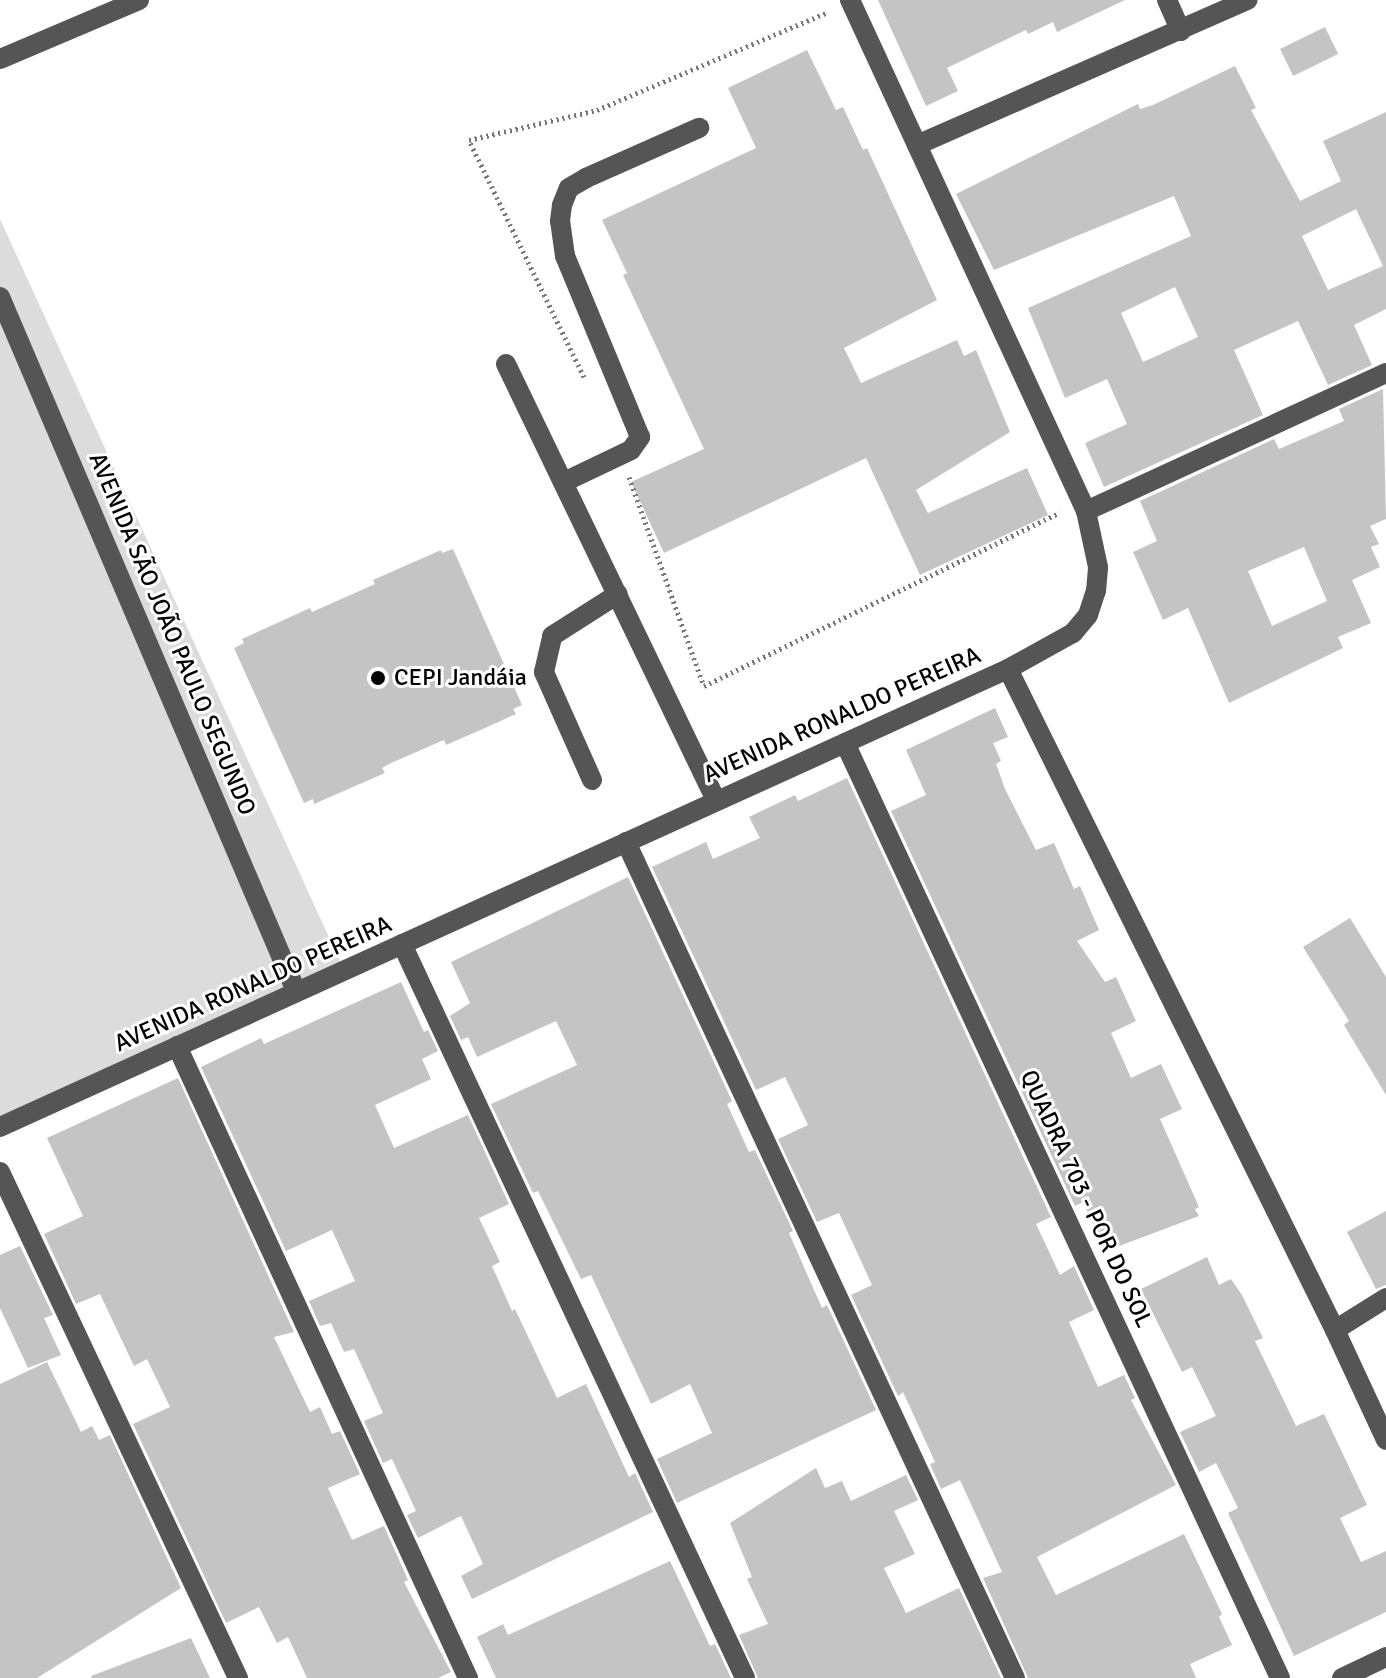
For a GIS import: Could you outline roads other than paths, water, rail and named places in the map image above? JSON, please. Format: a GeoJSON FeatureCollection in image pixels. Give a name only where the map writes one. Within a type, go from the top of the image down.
{"type":"FeatureCollection","features":[{"type":"Feature","properties":{"kind":"street"},"geometry":{"type":"LineString","coordinates":[[0,59],[139,0]]}},
{"type":"Feature","properties":{"kind":"street"},"geometry":{"type":"LineString","coordinates":[[1167,0],[1181,31]]}},
{"type":"Feature","properties":{"kind":"street"},"geometry":{"type":"LineString","coordinates":[[917,145],[1248,0]]}},
{"type":"Feature","properties":{"kind":"street","name":"AVENIDA RONALDO PEREIRA"},"geometry":{"type":"LineString","coordinates":[[0,1127],[1008,669],[1073,633],[1088,615],[1096,591],[1098,567],[1084,506],[850,1]]}},
{"type":"Feature","properties":{"kind":"street"},"geometry":{"type":"LineString","coordinates":[[564,482],[638,444],[639,430],[565,256],[562,205],[569,188],[586,178],[699,128]]}},
{"type":"Feature","properties":{"kind":"street","name":"AVENIDA SÃO JOÃO PAULO SEGUNDO"},"geometry":{"type":"LineString","coordinates":[[0,297],[296,991]]}},
{"type":"Feature","properties":{"kind":"street"},"geometry":{"type":"LineString","coordinates":[[506,364],[716,801]]}},
{"type":"Feature","properties":{"kind":"street"},"geometry":{"type":"LineString","coordinates":[[1084,506],[1386,373]]}},
{"type":"Feature","properties":{"kind":"street"},"geometry":{"type":"LineString","coordinates":[[592,780],[544,672],[552,636],[618,594]]}},
{"type":"Feature","properties":{"kind":"street"},"geometry":{"type":"LineString","coordinates":[[1008,669],[1335,1330],[1386,1440]]}},
{"type":"Feature","properties":{"kind":"street","name":"QUADRA 703 - POR DO SOL"},"geometry":{"type":"LineString","coordinates":[[845,743],[1280,1678]]}},
{"type":"Feature","properties":{"kind":"street"},"geometry":{"type":"LineString","coordinates":[[626,842],[1015,1678]]}},
{"type":"Feature","properties":{"kind":"street"},"geometry":{"type":"LineString","coordinates":[[402,944],[745,1678]]}},
{"type":"Feature","properties":{"kind":"street"},"geometry":{"type":"LineString","coordinates":[[177,1046],[468,1678]]}},
{"type":"Feature","properties":{"kind":"street"},"geometry":{"type":"LineString","coordinates":[[0,1172],[238,1678]]}},
{"type":"Feature","properties":{"kind":"street"},"geometry":{"type":"LineString","coordinates":[[1335,1330],[1386,1298]]}},
{"type":"Feature","properties":{"kind":"street"},"geometry":{"type":"LineString","coordinates":[[1342,1678],[1386,1657]]}},
{"type":"Feature","properties":{"kind":"place","name":"CEPI Jandáia"},"geometry":{"type":"Point","coordinates":[378,678]}}]}
